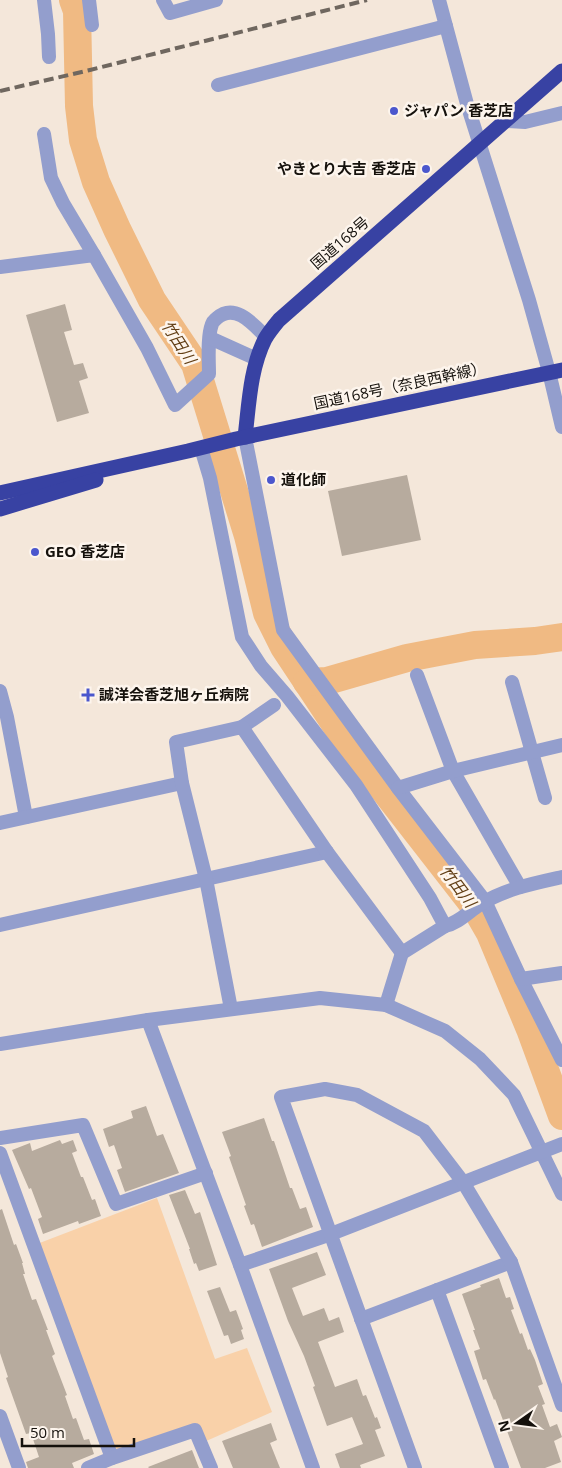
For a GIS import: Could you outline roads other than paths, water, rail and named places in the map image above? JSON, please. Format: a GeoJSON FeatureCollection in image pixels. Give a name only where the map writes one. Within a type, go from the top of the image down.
{"type":"FeatureCollection","features":[{"type":"Feature","properties":{"kind":"highway","name":"国道168号"},"geometry":{"type":"LineString","coordinates":[[240,438],[257,359],[266,338],[279,320],[562,71]]}},
{"type":"Feature","properties":{"kind":"highway","name":"国道168号（奈良西幹線）"},"geometry":{"type":"LineString","coordinates":[[240,438],[556,371]]}},
{"type":"Feature","properties":{"kind":"highway"},"geometry":{"type":"LineString","coordinates":[[0,493],[240,438]]}},
{"type":"Feature","properties":{"kind":"highway"},"geometry":{"type":"LineString","coordinates":[[0,509],[194,449]]}},
{"type":"Feature","properties":{"kind":"street"},"geometry":{"type":"LineString","coordinates":[[44,0],[49,57]]}},
{"type":"Feature","properties":{"kind":"street"},"geometry":{"type":"LineString","coordinates":[[89,0],[92,25]]}},
{"type":"Feature","properties":{"kind":"street"},"geometry":{"type":"LineString","coordinates":[[163,0],[170,13],[216,0]]}},
{"type":"Feature","properties":{"kind":"street"},"geometry":{"type":"LineString","coordinates":[[439,0],[467,104],[556,371],[562,427]]}},
{"type":"Feature","properties":{"kind":"street"},"geometry":{"type":"LineString","coordinates":[[218,85],[446,26]]}},
{"type":"Feature","properties":{"kind":"street"},"geometry":{"type":"LineString","coordinates":[[507,121],[525,122],[562,113]]}},
{"type":"Feature","properties":{"kind":"street"},"geometry":{"type":"LineString","coordinates":[[44,134],[51,178],[63,203],[147,348],[175,405],[209,374],[210,338],[213,322],[222,314],[235,313],[248,320],[266,338]]}},
{"type":"Feature","properties":{"kind":"street"},"geometry":{"type":"LineString","coordinates":[[0,266],[94,255]]}},
{"type":"Feature","properties":{"kind":"street"},"geometry":{"type":"LineString","coordinates":[[210,338],[257,359]]}},
{"type":"Feature","properties":{"kind":"street"},"geometry":{"type":"LineString","coordinates":[[240,438],[283,630],[483,902],[562,1060]]}},
{"type":"Feature","properties":{"kind":"street"},"geometry":{"type":"LineString","coordinates":[[194,449],[210,478],[242,637],[261,666],[287,696],[356,785],[449,925]]}},
{"type":"Feature","properties":{"kind":"street"},"geometry":{"type":"LineString","coordinates":[[417,675],[453,771],[520,887]]}},
{"type":"Feature","properties":{"kind":"street"},"geometry":{"type":"LineString","coordinates":[[512,682],[545,798]]}},
{"type":"Feature","properties":{"kind":"street"},"geometry":{"type":"LineString","coordinates":[[0,691],[3,718],[26,817]]}},
{"type":"Feature","properties":{"kind":"street"},"geometry":{"type":"LineString","coordinates":[[231,1008],[206,879],[182,783],[176,742],[242,727],[274,705]]}},
{"type":"Feature","properties":{"kind":"street"},"geometry":{"type":"LineString","coordinates":[[242,727],[327,852],[402,953]]}},
{"type":"Feature","properties":{"kind":"street"},"geometry":{"type":"LineString","coordinates":[[398,788],[453,771],[562,745]]}},
{"type":"Feature","properties":{"kind":"street"},"geometry":{"type":"LineString","coordinates":[[0,823],[182,783]]}},
{"type":"Feature","properties":{"kind":"street"},"geometry":{"type":"LineString","coordinates":[[0,925],[327,852]]}},
{"type":"Feature","properties":{"kind":"street"},"geometry":{"type":"LineString","coordinates":[[386,1005],[402,953],[483,902],[520,887],[562,877]]}},
{"type":"Feature","properties":{"kind":"street"},"geometry":{"type":"LineString","coordinates":[[521,979],[562,973]]}},
{"type":"Feature","properties":{"kind":"street"},"geometry":{"type":"LineString","coordinates":[[0,1044],[231,1008],[320,998],[386,1005],[445,1031],[480,1058],[514,1094],[562,1194]]}},
{"type":"Feature","properties":{"kind":"street"},"geometry":{"type":"LineString","coordinates":[[148,1020],[240,1265],[313,1468]]}},
{"type":"Feature","properties":{"kind":"street"},"geometry":{"type":"LineString","coordinates":[[415,1468],[281,1097],[325,1089],[357,1095],[424,1131],[463,1182],[511,1262],[562,1405]]}},
{"type":"Feature","properties":{"kind":"street"},"geometry":{"type":"LineString","coordinates":[[0,1138],[83,1125],[116,1204],[206,1173]]}},
{"type":"Feature","properties":{"kind":"street"},"geometry":{"type":"LineString","coordinates":[[240,1265],[331,1234],[561,1144]]}},
{"type":"Feature","properties":{"kind":"street"},"geometry":{"type":"LineString","coordinates":[[0,1153],[112,1458]]}},
{"type":"Feature","properties":{"kind":"street"},"geometry":{"type":"LineString","coordinates":[[361,1319],[511,1262]]}},
{"type":"Feature","properties":{"kind":"street"},"geometry":{"type":"LineString","coordinates":[[437,1290],[502,1468]]}},
{"type":"Feature","properties":{"kind":"street"},"geometry":{"type":"LineString","coordinates":[[0,1416],[19,1468]]}},
{"type":"Feature","properties":{"kind":"street"},"geometry":{"type":"LineString","coordinates":[[88,1468],[195,1430],[210,1468]]}},
{"type":"Feature","properties":{"kind":"waterway","name":"竹田川"},"geometry":{"type":"LineString","coordinates":[[73,0],[77,11],[79,106],[83,140],[96,182],[152,300],[195,364],[248,536],[267,613],[284,647],[349,745],[475,907],[490,933],[530,1029],[562,1116]]}},
{"type":"Feature","properties":{"kind":"waterway","name":"竹田川"},"geometry":{"type":"LineString","coordinates":[[307,682],[327,681],[407,658],[475,645],[535,641],[562,637]]}},
{"type":"Feature","properties":{"kind":"railway"},"geometry":{"type":"LineString","coordinates":[[0,91],[367,0]]}},
{"type":"Feature","properties":{"kind":"place","name":"ジャパン 香芝店"},"geometry":{"type":"Point","coordinates":[394,111]}},
{"type":"Feature","properties":{"kind":"place","name":"やきとり大吉 香芝店"},"geometry":{"type":"Point","coordinates":[426,169]}},
{"type":"Feature","properties":{"kind":"place","name":"道化師"},"geometry":{"type":"Point","coordinates":[271,480]}},
{"type":"Feature","properties":{"kind":"place","name":"GEO 香芝店"},"geometry":{"type":"Point","coordinates":[35,552]}},
{"type":"Feature","properties":{"kind":"place","name":"誠洋会香芝旭ヶ丘病院"},"geometry":{"type":"Point","coordinates":[88,695]}}]}
